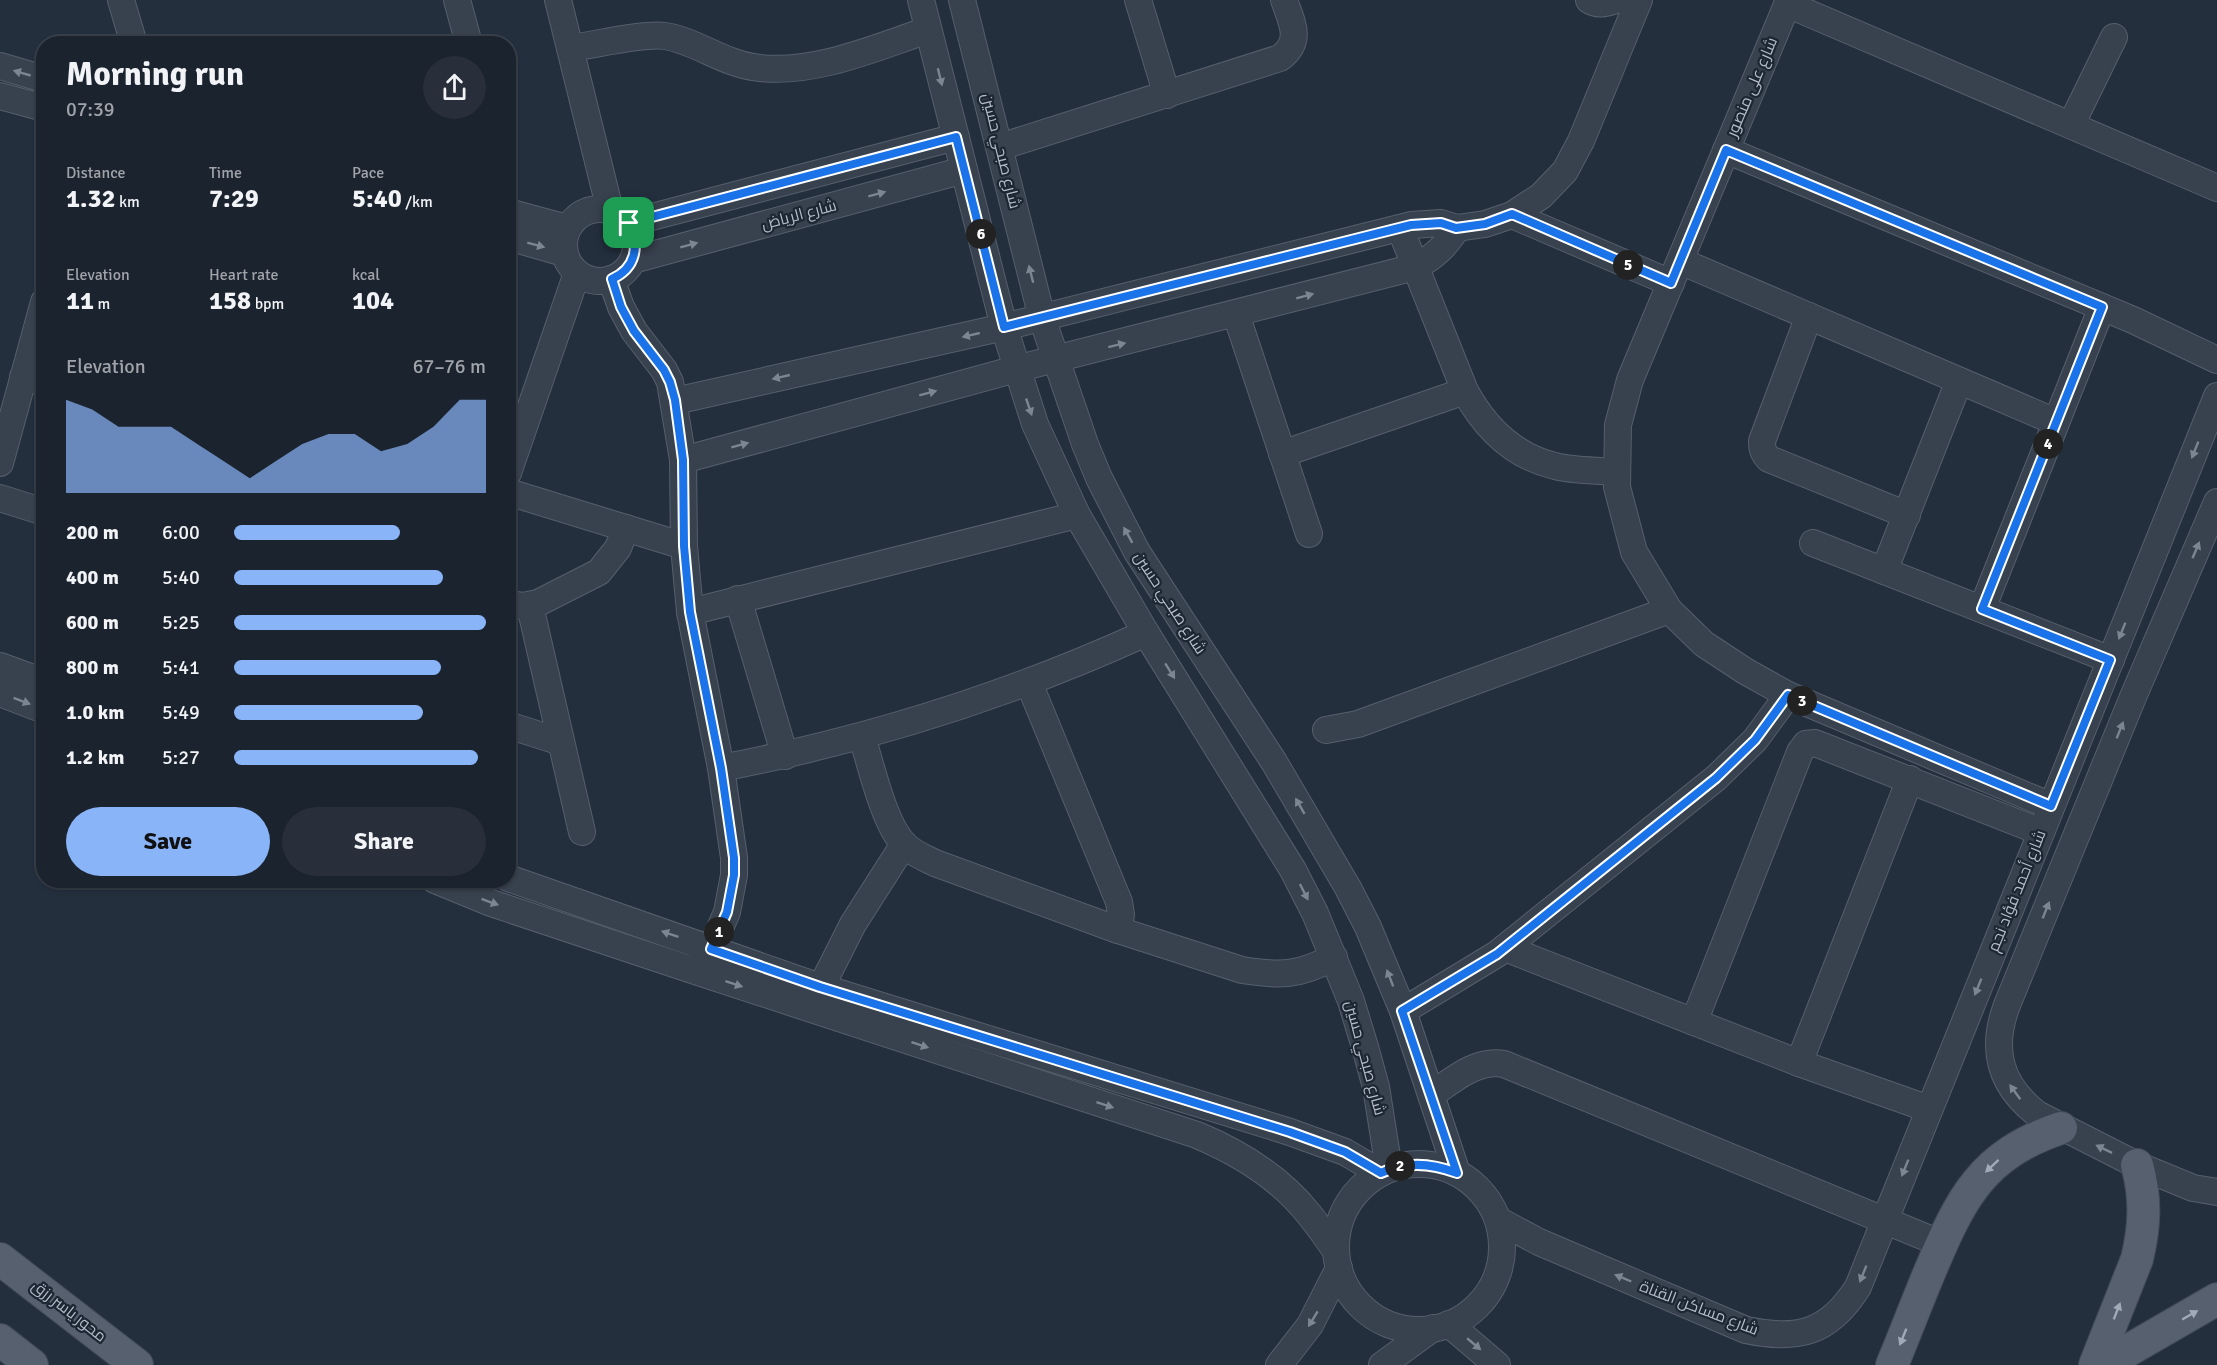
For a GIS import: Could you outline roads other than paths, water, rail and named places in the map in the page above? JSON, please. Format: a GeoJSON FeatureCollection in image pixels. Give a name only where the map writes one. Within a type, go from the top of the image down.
{"type":"FeatureCollection","features":[{"type":"Feature","properties":{"kind":"main road"},"geometry":{"type":"LineString","coordinates":[[1892,1365],[1960,1204],[1987,1170],[2021,1144],[2061,1128]]}},
{"type":"Feature","properties":{"kind":"main road"},"geometry":{"type":"LineString","coordinates":[[2095,1365],[2142,1240],[2144,1202],[2137,1165]]}},
{"type":"Feature","properties":{"kind":"main road","name":"محور ياسر رزق"},"geometry":{"type":"LineString","coordinates":[[0,1259],[137,1365]]}},
{"type":"Feature","properties":{"kind":"main road"},"geometry":{"type":"LineString","coordinates":[[2103,1365],[2217,1299]]}},
{"type":"Feature","properties":{"kind":"main road"},"geometry":{"type":"LineString","coordinates":[[0,1340],[32,1365]]}},
{"type":"Feature","properties":{"kind":"street"},"geometry":{"type":"LineString","coordinates":[[121,0],[132,36]]}},
{"type":"Feature","properties":{"kind":"street"},"geometry":{"type":"LineString","coordinates":[[457,0],[467,36]]}},
{"type":"Feature","properties":{"kind":"street"},"geometry":{"type":"LineString","coordinates":[[516,218],[569,251],[587,279],[600,281],[612,279],[620,275],[633,260],[636,248],[634,235],[620,217],[558,0]]}},
{"type":"Feature","properties":{"kind":"street","name":"شارع صبحي حسين"},"geometry":{"type":"LineString","coordinates":[[921,0],[1004,327],[1035,424],[1077,515],[1146,633],[1293,870],[1334,957],[1351,1001],[1376,1087],[1385,1171]]}},
{"type":"Feature","properties":{"kind":"street","name":"شارع صبحي حسين"},"geometry":{"type":"LineString","coordinates":[[962,0],[1042,318],[1084,444],[1119,518],[1156,583],[1274,762],[1348,888],[1387,968],[1457,1173]]}},
{"type":"Feature","properties":{"kind":"street"},"geometry":{"type":"LineString","coordinates":[[1138,0],[1167,95]]}},
{"type":"Feature","properties":{"kind":"street"},"geometry":{"type":"LineString","coordinates":[[1000,147],[1280,58],[1289,51],[1294,40],[1294,29],[1284,0]]}},
{"type":"Feature","properties":{"kind":"street"},"geometry":{"type":"LineString","coordinates":[[1589,0],[1602,4],[1616,0]]}},
{"type":"Feature","properties":{"kind":"street"},"geometry":{"type":"LineString","coordinates":[[675,400],[1042,318],[1400,228],[1426,223],[1441,223],[1456,228],[1485,224],[1512,214],[1541,196],[1565,171],[1581,141],[1639,0]]}},
{"type":"Feature","properties":{"kind":"street"},"geometry":{"type":"LineString","coordinates":[[1788,2],[2217,188]]}},
{"type":"Feature","properties":{"kind":"street","name":"شارع على منصور"},"geometry":{"type":"LineString","coordinates":[[1788,2],[1630,380],[1618,425],[1616,472],[1617,487],[1634,552],[1669,610],[1704,644],[1745,671],[1788,695],[2051,806]]}},
{"type":"Feature","properties":{"kind":"street"},"geometry":{"type":"LineString","coordinates":[[570,48],[649,36],[665,36],[732,62],[761,68],[796,67],[842,59],[928,30]]}},
{"type":"Feature","properties":{"kind":"street"},"geometry":{"type":"LineString","coordinates":[[2071,125],[2114,37]]}},
{"type":"Feature","properties":{"kind":"street"},"geometry":{"type":"LineString","coordinates":[[0,66],[36,77]]}},
{"type":"Feature","properties":{"kind":"street"},"geometry":{"type":"LineString","coordinates":[[0,96],[36,106]]}},
{"type":"Feature","properties":{"kind":"street"},"geometry":{"type":"LineString","coordinates":[[516,444],[569,251],[575,218],[598,209],[620,217],[956,137]]}},
{"type":"Feature","properties":{"kind":"street"},"geometry":{"type":"LineString","coordinates":[[1726,150],[2102,307],[2217,360]]}},
{"type":"Feature","properties":{"kind":"street","name":"شارع الرياض"},"geometry":{"type":"LineString","coordinates":[[633,260],[964,170]]}},
{"type":"Feature","properties":{"kind":"street"},"geometry":{"type":"LineString","coordinates":[[1512,214],[1809,316],[2056,422]]}},
{"type":"Feature","properties":{"kind":"street"},"geometry":{"type":"LineString","coordinates":[[1400,228],[1465,391],[1477,413],[1493,432],[1512,448],[1534,460],[1557,467],[1616,472]]}},
{"type":"Feature","properties":{"kind":"street"},"geometry":{"type":"LineString","coordinates":[[683,460],[1016,369],[1416,267],[1438,253],[1449,241],[1456,228]]}},
{"type":"Feature","properties":{"kind":"street"},"geometry":{"type":"LineString","coordinates":[[612,279],[621,307],[634,331],[664,370],[675,400],[683,460],[684,546],[690,612],[721,768],[732,840],[734,875],[727,912],[711,949],[692,970]]}},
{"type":"Feature","properties":{"kind":"street"},"geometry":{"type":"LineString","coordinates":[[1982,609],[2102,307]]}},
{"type":"Feature","properties":{"kind":"street"},"geometry":{"type":"LineString","coordinates":[[1236,314],[1309,534]]}},
{"type":"Feature","properties":{"kind":"street"},"geometry":{"type":"LineString","coordinates":[[1809,316],[1762,441],[1765,455],[1769,459],[1906,515]]}},
{"type":"Feature","properties":{"kind":"street"},"geometry":{"type":"LineString","coordinates":[[0,463],[33,380],[36,359]]}},
{"type":"Feature","properties":{"kind":"street"},"geometry":{"type":"LineString","coordinates":[[1884,571],[1959,381]]}},
{"type":"Feature","properties":{"kind":"street"},"geometry":{"type":"LineString","coordinates":[[1282,454],[1465,391]]}},
{"type":"Feature","properties":{"kind":"street","name":"شارع أحمد فؤاد نجم"},"geometry":{"type":"LineString","coordinates":[[1884,1220],[2217,396]]}},
{"type":"Feature","properties":{"kind":"street"},"geometry":{"type":"LineString","coordinates":[[516,494],[684,546]]}},
{"type":"Feature","properties":{"kind":"street"},"geometry":{"type":"LineString","coordinates":[[0,498],[36,509]]}},
{"type":"Feature","properties":{"kind":"street","name":"شارع أحمد فؤاد نجم"},"geometry":{"type":"LineString","coordinates":[[2217,502],[2133,697],[2001,1022],[1998,1039],[1999,1057],[2004,1074],[2012,1089],[2037,1114],[2137,1165],[2193,1188],[2217,1192]]}},
{"type":"Feature","properties":{"kind":"street"},"geometry":{"type":"LineString","coordinates":[[690,612],[1077,515]]}},
{"type":"Feature","properties":{"kind":"street"},"geometry":{"type":"LineString","coordinates":[[516,605],[548,600],[599,572],[618,548],[626,528]]}},
{"type":"Feature","properties":{"kind":"street"},"geometry":{"type":"LineString","coordinates":[[1813,543],[2110,660]]}},
{"type":"Feature","properties":{"kind":"street"},"geometry":{"type":"LineString","coordinates":[[738,599],[785,756]]}},
{"type":"Feature","properties":{"kind":"street"},"geometry":{"type":"LineString","coordinates":[[1326,730],[1358,724],[1669,610]]}},
{"type":"Feature","properties":{"kind":"street"},"geometry":{"type":"LineString","coordinates":[[516,611],[561,742],[582,832]]}},
{"type":"Feature","properties":{"kind":"street"},"geometry":{"type":"LineString","coordinates":[[721,768],[785,756],[861,737],[1029,683],[1146,633]]}},
{"type":"Feature","properties":{"kind":"street"},"geometry":{"type":"LineString","coordinates":[[0,666],[36,679]]}},
{"type":"Feature","properties":{"kind":"street"},"geometry":{"type":"LineString","coordinates":[[1029,683],[1119,902],[1121,915],[1118,930]]}},
{"type":"Feature","properties":{"kind":"street"},"geometry":{"type":"LineString","coordinates":[[0,693],[36,707]]}},
{"type":"Feature","properties":{"kind":"street"},"geometry":{"type":"LineString","coordinates":[[1402,1011],[1505,948],[1729,766],[1761,733],[1788,695]]}},
{"type":"Feature","properties":{"kind":"street"},"geometry":{"type":"LineString","coordinates":[[516,728],[561,742]]}},
{"type":"Feature","properties":{"kind":"street"},"geometry":{"type":"LineString","coordinates":[[861,737],[892,827],[913,852],[935,863],[1118,930],[1242,970],[1262,973],[1298,973],[1334,957]]}},
{"type":"Feature","properties":{"kind":"street"},"geometry":{"type":"LineString","coordinates":[[1694,1022],[1803,747],[1810,743],[1910,779],[2041,832]]}},
{"type":"Feature","properties":{"kind":"street"},"geometry":{"type":"LineString","coordinates":[[1799,1063],[1910,779]]}},
{"type":"Feature","properties":{"kind":"street"},"geometry":{"type":"LineString","coordinates":[[815,998],[865,903],[904,844]]}},
{"type":"Feature","properties":{"kind":"street"},"geometry":{"type":"LineString","coordinates":[[516,881],[711,949],[815,998],[1223,1146],[1259,1168],[1290,1193],[1308,1213],[1337,1260],[1345,1285],[1367,1311],[1398,1327],[1415,1329],[1441,1326],[1497,1365]]}},
{"type":"Feature","properties":{"kind":"street"},"geometry":{"type":"LineString","coordinates":[[454,888],[491,903],[692,970],[815,998],[1262,1122],[1345,1152],[1385,1171]]}},
{"type":"Feature","properties":{"kind":"street"},"geometry":{"type":"LineString","coordinates":[[1505,948],[1799,1063],[1929,1109]]}},
{"type":"Feature","properties":{"kind":"street"},"geometry":{"type":"LineString","coordinates":[[1431,1095],[1471,1068],[1492,1062],[1504,1064],[1942,1244]]}},
{"type":"Feature","properties":{"kind":"street"},"geometry":{"type":"LineString","coordinates":[[1279,1365],[1310,1325],[1337,1260],[1337,1232],[1347,1206],[1365,1183],[1385,1171],[1423,1164],[1441,1167],[1457,1173],[1482,1192],[1498,1220],[1502,1238],[1502,1255],[1498,1273],[1480,1304],[1466,1316],[1441,1326],[1382,1365]]}},
{"type":"Feature","properties":{"kind":"street","name":"شارع مساكن القناة"},"geometry":{"type":"LineString","coordinates":[[1498,1220],[1539,1242],[1746,1330],[1767,1335],[1790,1336],[1821,1326],[1831,1320],[1846,1305],[1858,1287],[1884,1220]]}}]}
